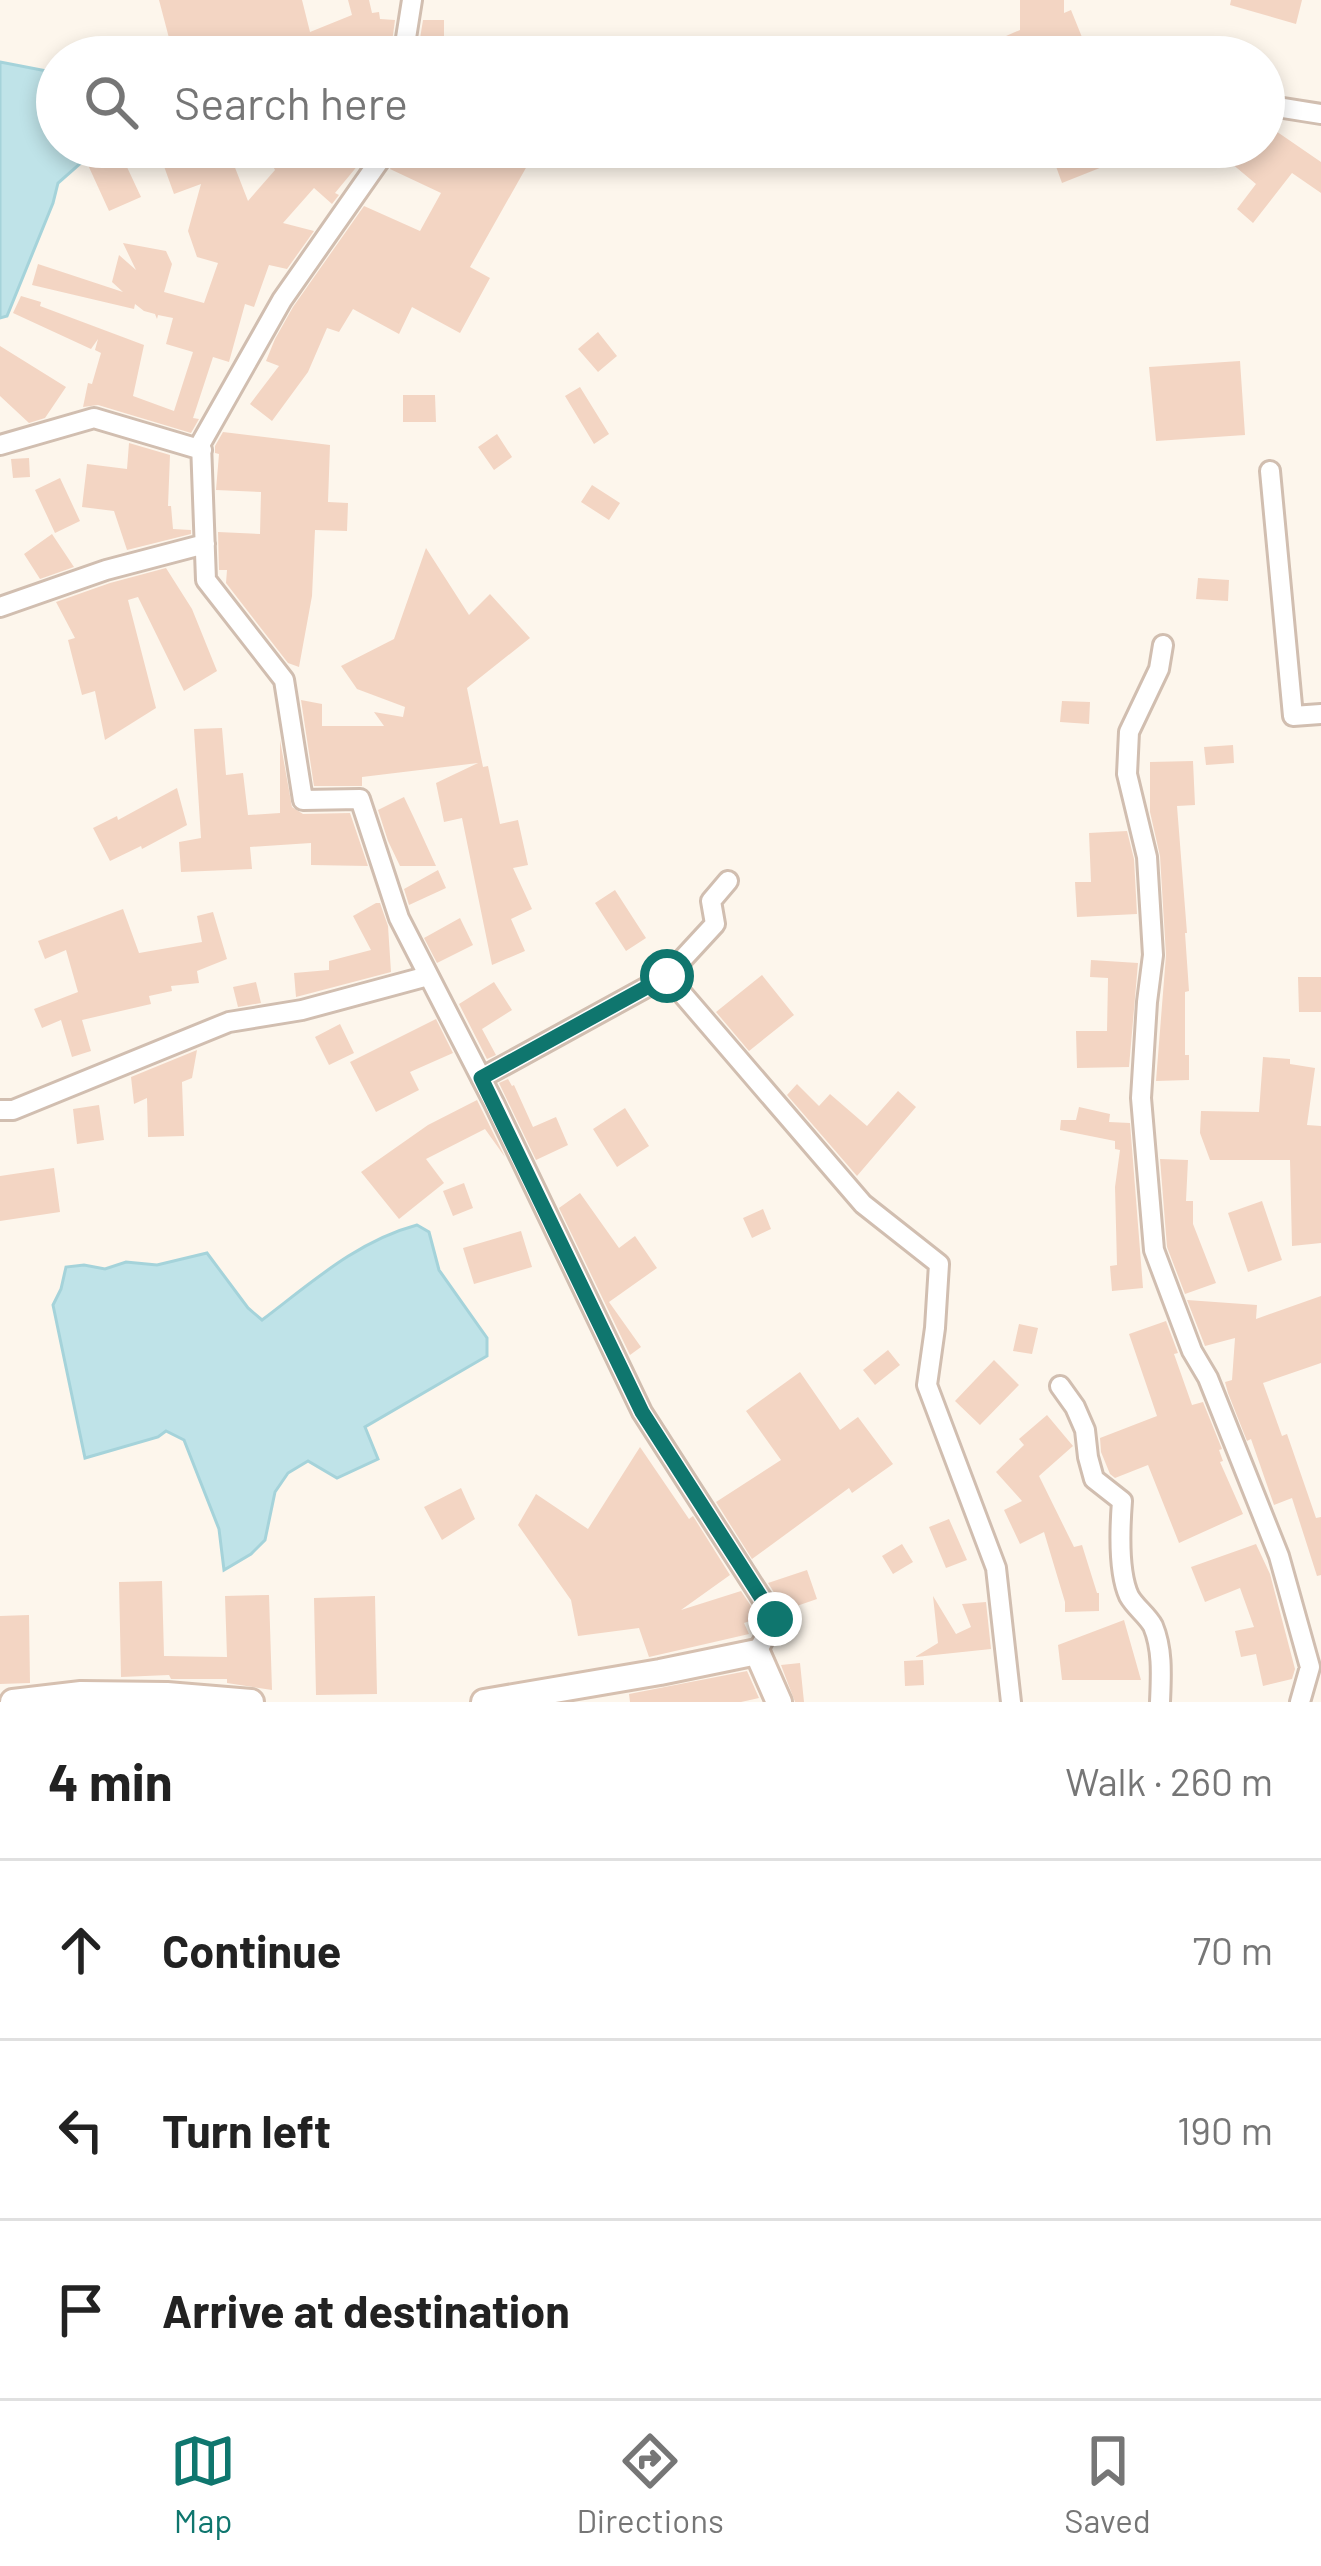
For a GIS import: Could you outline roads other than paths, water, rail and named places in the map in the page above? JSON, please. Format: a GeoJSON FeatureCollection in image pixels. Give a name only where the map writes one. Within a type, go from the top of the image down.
{"type":"FeatureCollection","features":[{"type":"Feature","properties":{"kind":"street"},"geometry":{"type":"LineString","coordinates":[[406,36],[412,0]]}},
{"type":"Feature","properties":{"kind":"street"},"geometry":{"type":"LineString","coordinates":[[1285,108],[1321,114]]}},
{"type":"Feature","properties":{"kind":"street"},"geometry":{"type":"LineString","coordinates":[[373,168],[282,300],[201,443],[206,580],[284,680],[303,800],[360,799],[399,918],[642,1412],[775,1619],[757,1652],[537,1698],[484,1702]]}},
{"type":"Feature","properties":{"kind":"street"},"geometry":{"type":"LineString","coordinates":[[0,445],[94,418],[202,450]]}},
{"type":"Feature","properties":{"kind":"street"},"geometry":{"type":"LineString","coordinates":[[1270,471],[1293,716],[1321,714]]}},
{"type":"Feature","properties":{"kind":"street"},"geometry":{"type":"LineString","coordinates":[[0,607],[106,570],[205,544]]}},
{"type":"Feature","properties":{"kind":"street"},"geometry":{"type":"LineString","coordinates":[[1162,645],[1159,669],[1129,732],[1127,774],[1147,857],[1153,955],[1141,1098],[1154,1250],[1279,1556],[1310,1667],[1300,1702]]}},
{"type":"Feature","properties":{"kind":"street"},"geometry":{"type":"LineString","coordinates":[[481,1078],[667,976],[715,924],[711,901],[728,881]]}},
{"type":"Feature","properties":{"kind":"street"},"geometry":{"type":"LineString","coordinates":[[0,1110],[13,1110],[229,1022],[302,1010],[428,976]]}},
{"type":"Feature","properties":{"kind":"street"},"geometry":{"type":"LineString","coordinates":[[667,976],[863,1204],[939,1264],[927,1384],[996,1568],[1011,1702]]}},
{"type":"Feature","properties":{"kind":"street"},"geometry":{"type":"LineString","coordinates":[[1060,1385],[1084,1430],[1094,1479],[1121,1501],[1124,1574],[1130,1597],[1152,1625],[1161,1663],[1160,1702]]}},
{"type":"Feature","properties":{"kind":"street"},"geometry":{"type":"LineString","coordinates":[[757,1652],[779,1702]]}},
{"type":"Feature","properties":{"kind":"street"},"geometry":{"type":"LineString","coordinates":[[13,1702],[102,1694],[251,1702]]}},
{"type":"Feature","properties":{"kind":"water"},"geometry":{"type":"Polygon","coordinates":[[[0,62],[36,69],[36,168],[75,168],[58,183],[7,316],[0,318],[0,62]]]}},
{"type":"Feature","properties":{"kind":"water"},"geometry":{"type":"Polygon","coordinates":[[[417,1225],[429,1232],[439,1270],[487,1338],[487,1356],[365,1427],[378,1459],[337,1478],[308,1461],[288,1473],[275,1492],[265,1540],[251,1554],[224,1570],[219,1529],[184,1440],[166,1431],[85,1458],[53,1305],[66,1267],[105,1269],[126,1262],[157,1265],[207,1253],[262,1320],[355,1252],[417,1225]]]}}]}
